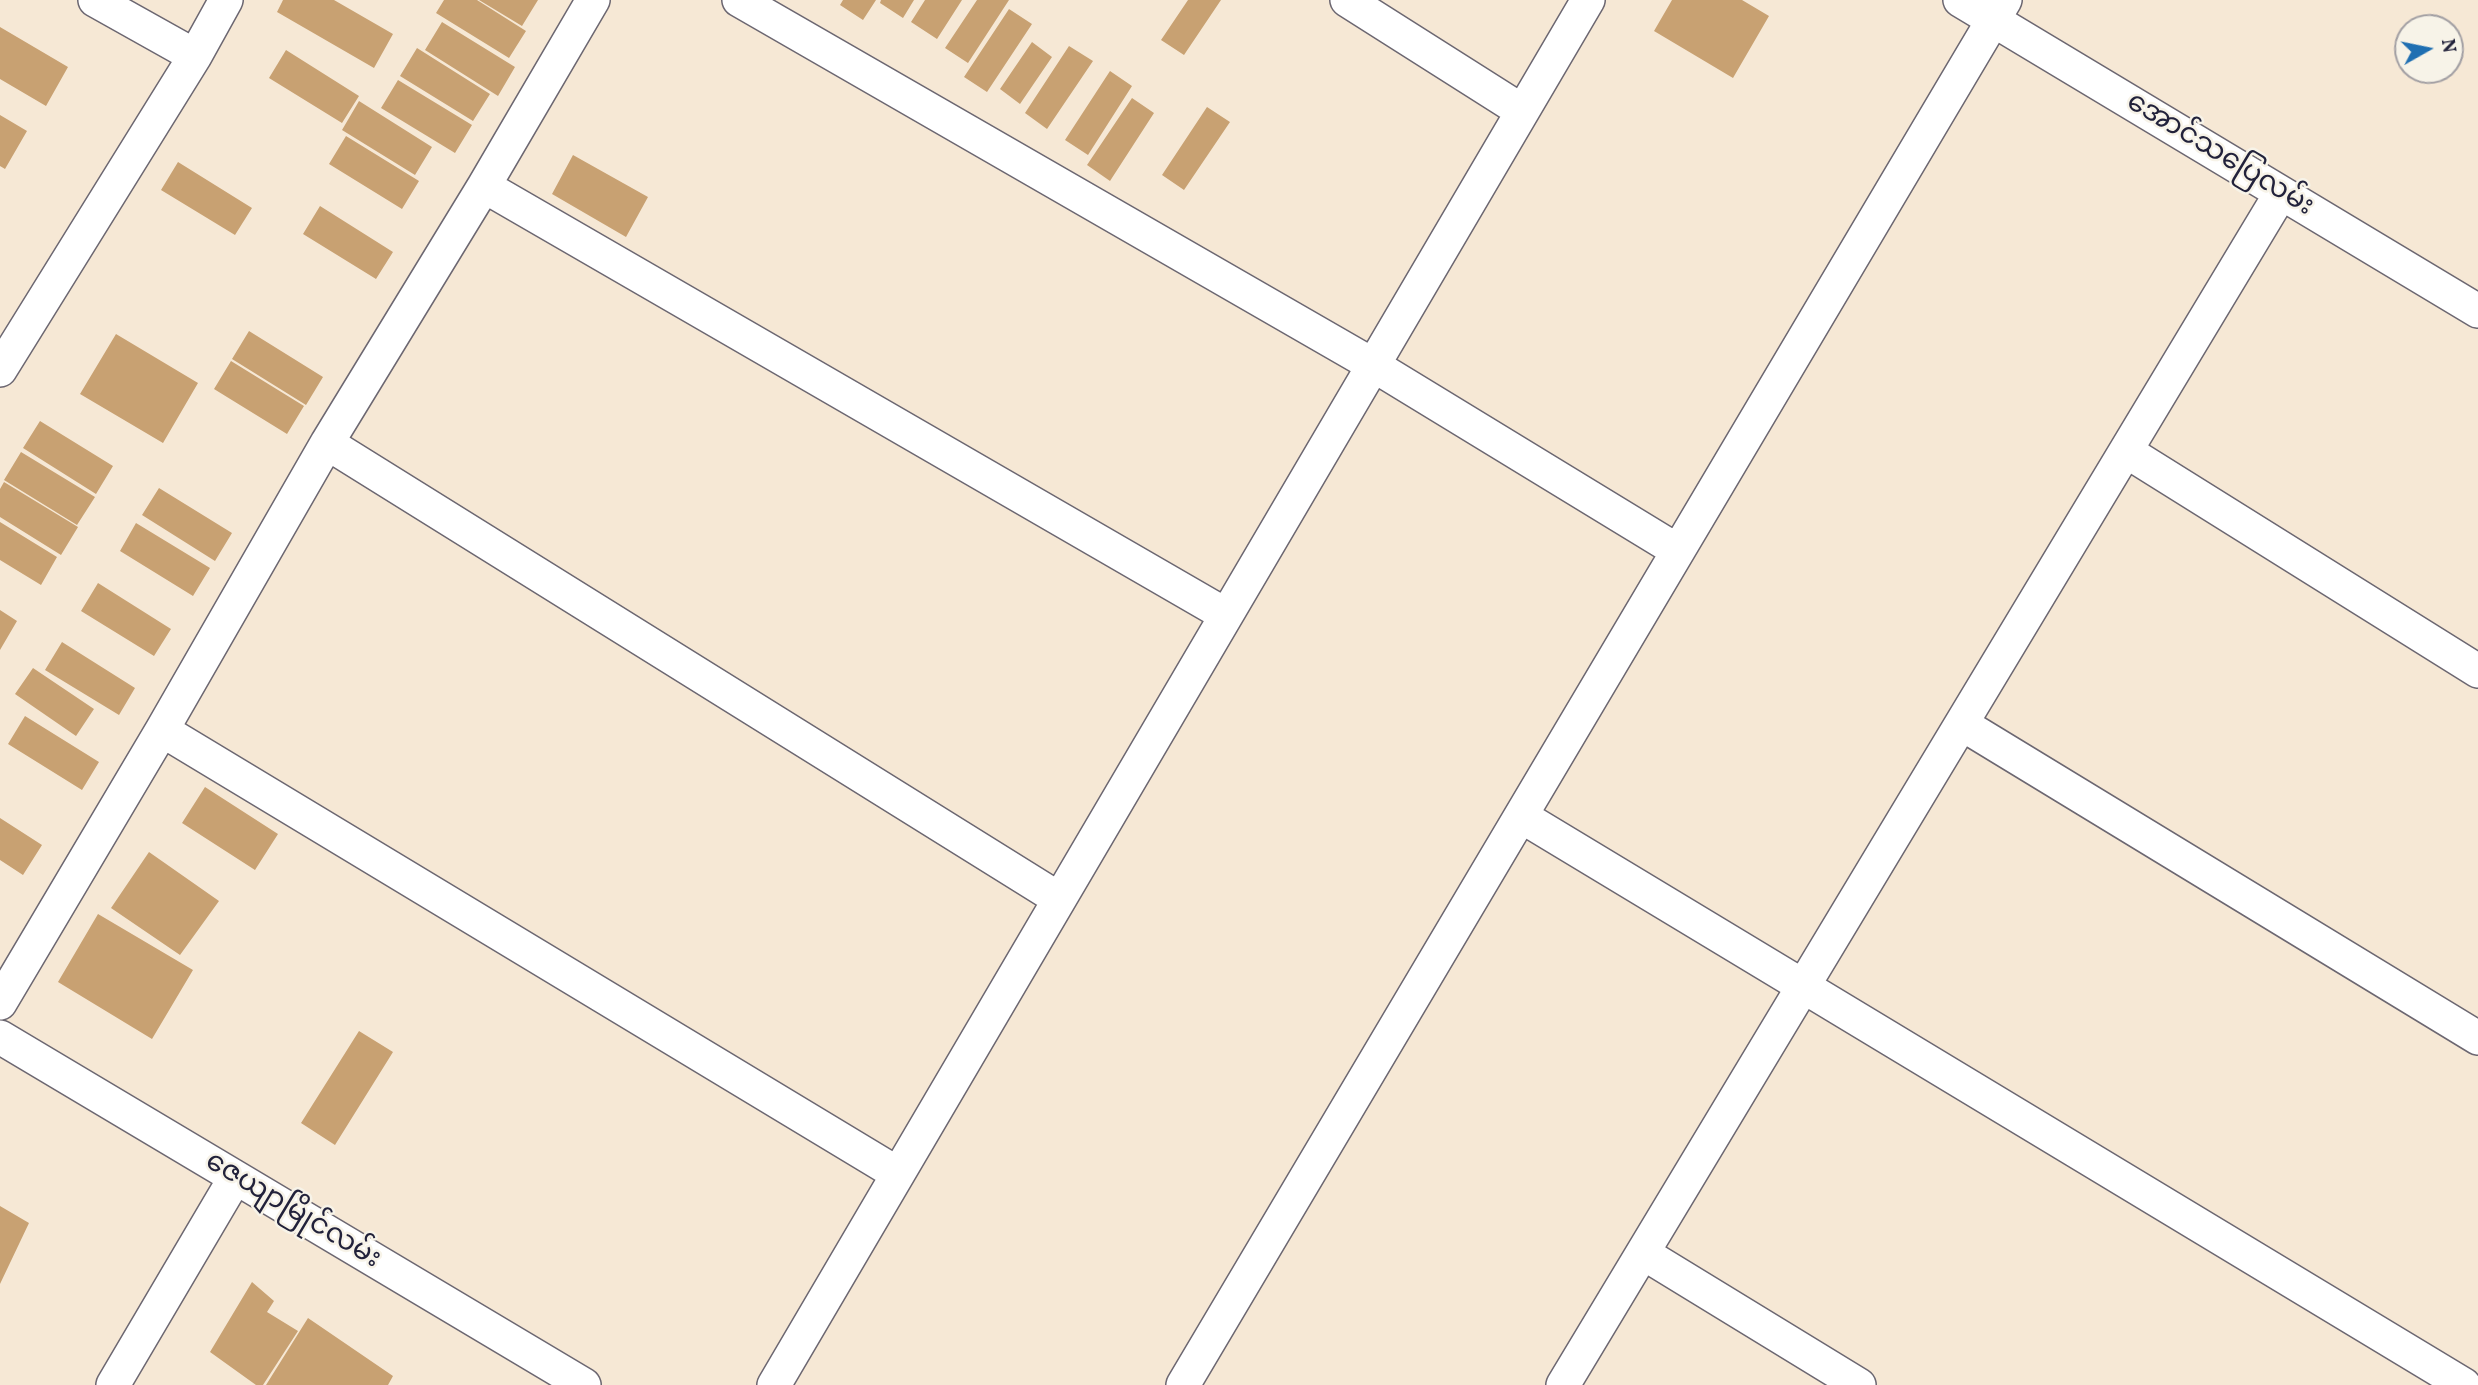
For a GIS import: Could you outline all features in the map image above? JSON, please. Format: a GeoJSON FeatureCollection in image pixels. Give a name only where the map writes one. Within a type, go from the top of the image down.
{"type":"FeatureCollection","features":[{"type":"Feature","properties":{"kind":"street"},"geometry":{"type":"LineString","coordinates":[[95,0],[195,56]]}},
{"type":"Feature","properties":{"kind":"street"},"geometry":{"type":"LineString","coordinates":[[0,370],[195,56],[226,0]]}},
{"type":"Feature","properties":{"kind":"street"},"geometry":{"type":"LineString","coordinates":[[0,1003],[162,730],[327,443],[484,186],[593,0]]}},
{"type":"Feature","properties":{"kind":"street"},"geometry":{"type":"LineString","coordinates":[[739,0],[1373,365],[1678,551]]}},
{"type":"Feature","properties":{"kind":"street"},"geometry":{"type":"LineString","coordinates":[[1347,0],[1522,111]]}},
{"type":"Feature","properties":{"kind":"street"},"geometry":{"type":"LineString","coordinates":[[774,1385],[1588,0]]}},
{"type":"Feature","properties":{"kind":"street","name":"အောင်သပြေလမ်း"},"geometry":{"type":"LineString","coordinates":[[1960,0],[1999,10],[2281,193],[2478,312]]}},
{"type":"Feature","properties":{"kind":"street"},"geometry":{"type":"LineString","coordinates":[[1183,1385],[1999,10]]}},
{"type":"Feature","properties":{"kind":"street"},"geometry":{"type":"LineString","coordinates":[[484,186],[1226,615]]}},
{"type":"Feature","properties":{"kind":"street"},"geometry":{"type":"LineString","coordinates":[[1563,1385],[2281,193]]}},
{"type":"Feature","properties":{"kind":"street"},"geometry":{"type":"LineString","coordinates":[[327,443],[1059,899]]}},
{"type":"Feature","properties":{"kind":"street"},"geometry":{"type":"LineString","coordinates":[[2126,451],[2478,671]]}},
{"type":"Feature","properties":{"kind":"street"},"geometry":{"type":"LineString","coordinates":[[1962,724],[2478,1038]]}},
{"type":"Feature","properties":{"kind":"street"},"geometry":{"type":"LineString","coordinates":[[162,730],[898,1174]]}},
{"type":"Feature","properties":{"kind":"street"},"geometry":{"type":"LineString","coordinates":[[1521,816],[2464,1385]]}},
{"type":"Feature","properties":{"kind":"street","name":"ဇေယျာမြိုင်လမ်း"},"geometry":{"type":"LineString","coordinates":[[0,1037],[584,1385]]}},
{"type":"Feature","properties":{"kind":"street"},"geometry":{"type":"LineString","coordinates":[[113,1385],[235,1178]]}},
{"type":"Feature","properties":{"kind":"street"},"geometry":{"type":"LineString","coordinates":[[1643,1253],[1859,1385]]}},
{"type":"Feature","properties":{"kind":"building"},"geometry":{"type":"Polygon","coordinates":[[[283,0],[334,0],[393,34],[374,68],[277,12],[283,0]]]}},
{"type":"Feature","properties":{"kind":"building"},"geometry":{"type":"Polygon","coordinates":[[[444,0],[477,0],[526,31],[509,58],[436,13],[444,0]]]}},
{"type":"Feature","properties":{"kind":"building"},"geometry":{"type":"Polygon","coordinates":[[[479,0],[538,0],[522,26],[479,0]]]}},
{"type":"Feature","properties":{"kind":"building"},"geometry":{"type":"Polygon","coordinates":[[[843,0],[876,0],[863,20],[840,5],[843,0]]]}},
{"type":"Feature","properties":{"kind":"building"},"geometry":{"type":"Polygon","coordinates":[[[881,0],[914,0],[903,18],[880,3],[881,0]]]}},
{"type":"Feature","properties":{"kind":"building"},"geometry":{"type":"Polygon","coordinates":[[[925,0],[962,0],[937,39],[911,22],[925,0]]]}},
{"type":"Feature","properties":{"kind":"building"},"geometry":{"type":"Polygon","coordinates":[[[977,0],[1009,0],[968,63],[945,48],[977,0]]]}},
{"type":"Feature","properties":{"kind":"building"},"geometry":{"type":"Polygon","coordinates":[[[1188,0],[1221,0],[1184,55],[1161,40],[1188,0]]]}},
{"type":"Feature","properties":{"kind":"building"},"geometry":{"type":"Polygon","coordinates":[[[1672,0],[1742,0],[1769,16],[1733,78],[1654,31],[1672,0]]]}},
{"type":"Feature","properties":{"kind":"building"},"geometry":{"type":"Polygon","coordinates":[[[1009,9],[1032,24],[987,92],[964,77],[1009,9]]]}},
{"type":"Feature","properties":{"kind":"building"},"geometry":{"type":"Polygon","coordinates":[[[442,22],[515,67],[498,96],[425,50],[442,22]]]}},
{"type":"Feature","properties":{"kind":"building"},"geometry":{"type":"Polygon","coordinates":[[[0,27],[68,67],[46,106],[0,79],[0,27]]]}},
{"type":"Feature","properties":{"kind":"building"},"geometry":{"type":"Polygon","coordinates":[[[1032,42],[1052,57],[1020,104],[1000,89],[1032,42]]]}},
{"type":"Feature","properties":{"kind":"building"},"geometry":{"type":"Polygon","coordinates":[[[1069,46],[1093,61],[1047,129],[1025,113],[1069,46]]]}},
{"type":"Feature","properties":{"kind":"building"},"geometry":{"type":"Polygon","coordinates":[[[417,48],[490,94],[473,121],[400,76],[417,48]]]}},
{"type":"Feature","properties":{"kind":"building"},"geometry":{"type":"Polygon","coordinates":[[[286,50],[359,96],[342,123],[269,78],[286,50]]]}},
{"type":"Feature","properties":{"kind":"building"},"geometry":{"type":"Polygon","coordinates":[[[1110,71],[1132,86],[1088,155],[1065,140],[1110,71]]]}},
{"type":"Feature","properties":{"kind":"building"},"geometry":{"type":"Polygon","coordinates":[[[398,80],[472,125],[455,153],[381,108],[398,80]]]}},
{"type":"Feature","properties":{"kind":"building"},"geometry":{"type":"Polygon","coordinates":[[[1132,98],[1154,113],[1110,181],[1087,165],[1132,98]]]}},
{"type":"Feature","properties":{"kind":"building"},"geometry":{"type":"Polygon","coordinates":[[[359,101],[432,147],[415,175],[342,130],[359,101]]]}},
{"type":"Feature","properties":{"kind":"building"},"geometry":{"type":"Polygon","coordinates":[[[1207,107],[1230,122],[1184,190],[1162,175],[1207,107]]]}},
{"type":"Feature","properties":{"kind":"building"},"geometry":{"type":"Polygon","coordinates":[[[0,115],[27,131],[5,169],[0,166],[0,115]]]}},
{"type":"Feature","properties":{"kind":"building"},"geometry":{"type":"Polygon","coordinates":[[[346,136],[419,181],[402,209],[329,164],[346,136]]]}},
{"type":"Feature","properties":{"kind":"building"},"geometry":{"type":"Polygon","coordinates":[[[573,155],[648,197],[626,237],[552,194],[573,155]]]}},
{"type":"Feature","properties":{"kind":"building"},"geometry":{"type":"Polygon","coordinates":[[[178,162],[252,208],[235,235],[161,190],[178,162]]]}},
{"type":"Feature","properties":{"kind":"building"},"geometry":{"type":"Polygon","coordinates":[[[320,206],[393,252],[376,279],[303,234],[320,206]]]}},
{"type":"Feature","properties":{"kind":"building"},"geometry":{"type":"Polygon","coordinates":[[[249,331],[323,377],[306,405],[232,359],[249,331]]]}},
{"type":"Feature","properties":{"kind":"building"},"geometry":{"type":"Polygon","coordinates":[[[116,334],[198,383],[163,443],[80,394],[116,334]]]}},
{"type":"Feature","properties":{"kind":"building"},"geometry":{"type":"Polygon","coordinates":[[[231,361],[304,406],[287,434],[214,389],[231,361]]]}},
{"type":"Feature","properties":{"kind":"building"},"geometry":{"type":"Polygon","coordinates":[[[40,421],[113,466],[96,494],[23,448],[40,421]]]}},
{"type":"Feature","properties":{"kind":"building"},"geometry":{"type":"Polygon","coordinates":[[[21,452],[95,497],[77,525],[4,480],[21,452]]]}},
{"type":"Feature","properties":{"kind":"building"},"geometry":{"type":"Polygon","coordinates":[[[4,482],[78,527],[61,555],[0,517],[0,489],[4,482]]]}},
{"type":"Feature","properties":{"kind":"building"},"geometry":{"type":"Polygon","coordinates":[[[159,488],[232,533],[215,561],[142,515],[159,488]]]}},
{"type":"Feature","properties":{"kind":"building"},"geometry":{"type":"Polygon","coordinates":[[[0,522],[57,557],[41,585],[0,560],[0,522]]]}},
{"type":"Feature","properties":{"kind":"building"},"geometry":{"type":"Polygon","coordinates":[[[136,523],[210,568],[193,596],[120,551],[136,523]]]}},
{"type":"Feature","properties":{"kind":"building"},"geometry":{"type":"Polygon","coordinates":[[[98,583],[171,629],[154,656],[81,611],[98,583]]]}},
{"type":"Feature","properties":{"kind":"building"},"geometry":{"type":"Polygon","coordinates":[[[0,610],[17,621],[0,650],[0,610]]]}},
{"type":"Feature","properties":{"kind":"building"},"geometry":{"type":"Polygon","coordinates":[[[62,642],[135,688],[119,715],[45,670],[62,642]]]}},
{"type":"Feature","properties":{"kind":"building"},"geometry":{"type":"Polygon","coordinates":[[[33,668],[94,709],[76,736],[15,694],[33,668]]]}},
{"type":"Feature","properties":{"kind":"building"},"geometry":{"type":"Polygon","coordinates":[[[25,716],[99,762],[82,790],[8,744],[25,716]]]}},
{"type":"Feature","properties":{"kind":"building"},"geometry":{"type":"Polygon","coordinates":[[[205,787],[278,834],[255,870],[182,823],[205,787]]]}},
{"type":"Feature","properties":{"kind":"building"},"geometry":{"type":"Polygon","coordinates":[[[0,818],[42,845],[23,875],[0,860],[0,818]]]}},
{"type":"Feature","properties":{"kind":"building"},"geometry":{"type":"Polygon","coordinates":[[[149,852],[219,901],[180,955],[111,908],[149,852]]]}},
{"type":"Feature","properties":{"kind":"building"},"geometry":{"type":"Polygon","coordinates":[[[98,914],[193,970],[152,1039],[58,982],[98,914]]]}},
{"type":"Feature","properties":{"kind":"building"},"geometry":{"type":"Polygon","coordinates":[[[359,1031],[393,1052],[335,1145],[301,1123],[359,1031]]]}},
{"type":"Feature","properties":{"kind":"building"},"geometry":{"type":"Polygon","coordinates":[[[0,1206],[29,1223],[0,1284],[0,1206]]]}},
{"type":"Feature","properties":{"kind":"building"},"geometry":{"type":"Polygon","coordinates":[[[252,1282],[274,1301],[267,1312],[298,1331],[263,1385],[256,1385],[210,1352],[252,1282]]]}},
{"type":"Feature","properties":{"kind":"building"},"geometry":{"type":"Polygon","coordinates":[[[308,1318],[393,1376],[388,1385],[266,1385],[308,1318]]]}}]}
